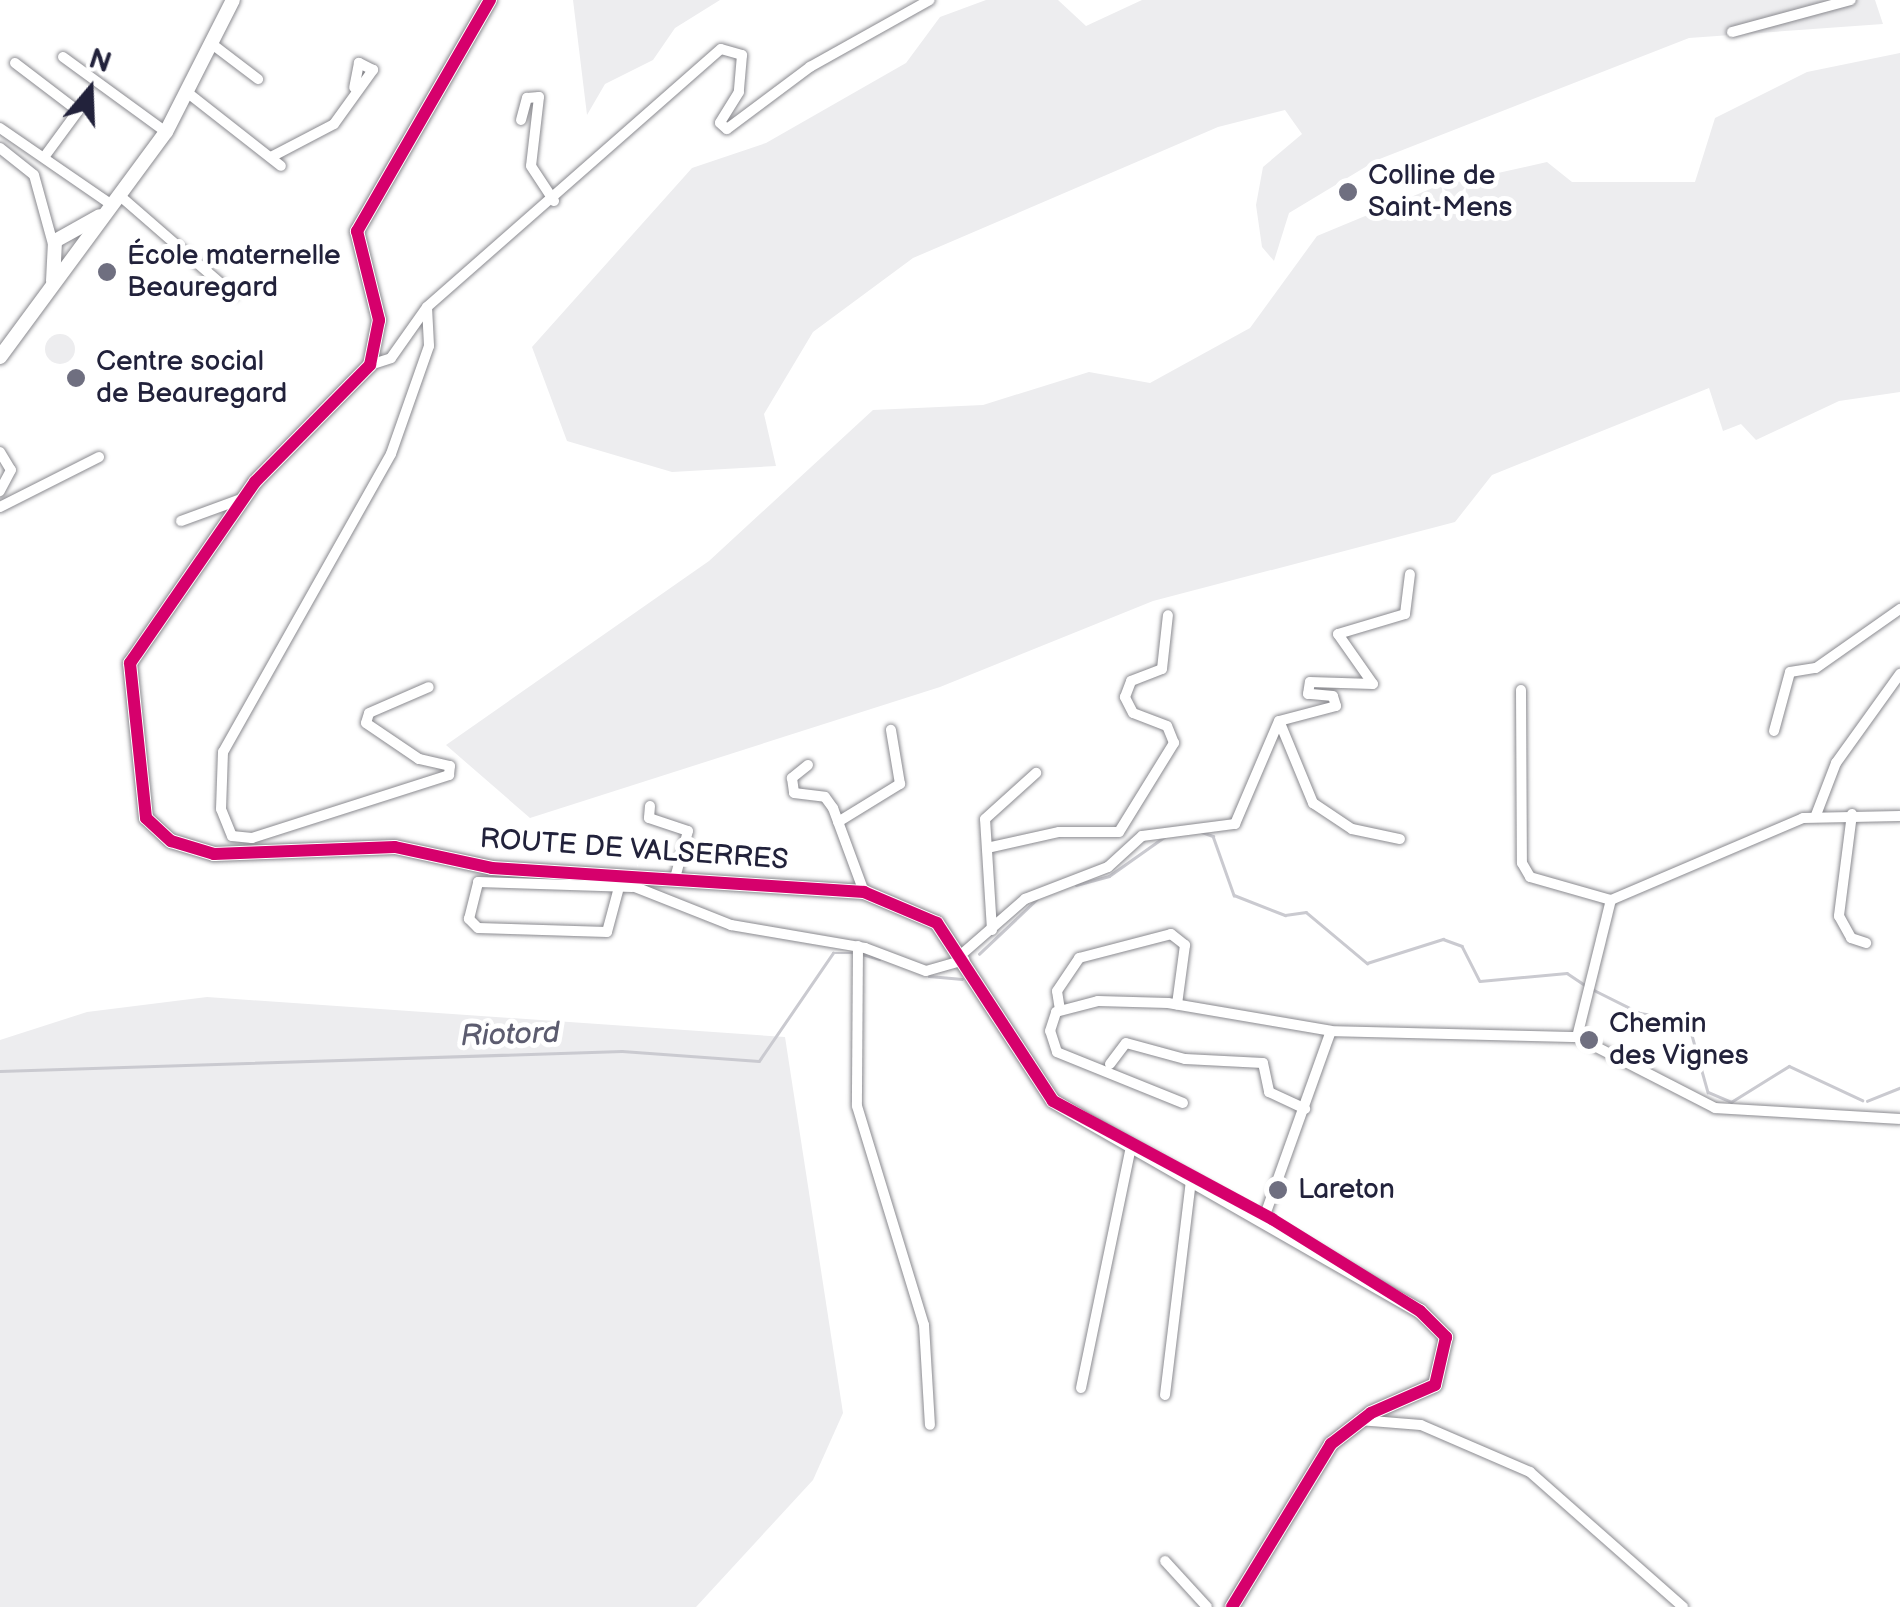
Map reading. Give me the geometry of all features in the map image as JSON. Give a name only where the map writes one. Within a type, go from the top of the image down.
[{"type":"street","points":[[0,356],[166,132],[233,0]]},
{"type":"street","points":[[490,0],[357,232],[379,320],[370,364],[391,358],[427,307],[554,201],[616,144],[668,87],[727,46],[742,55],[739,92],[720,123],[727,129],[810,67],[930,0]]},
{"type":"street","points":[[1732,32],[1851,0]]},
{"type":"street","points":[[212,44],[258,78]]},
{"type":"street","points":[[63,57],[166,132]]},
{"type":"street","points":[[15,63],[78,111],[45,156]]},
{"type":"street","points":[[271,157],[334,124],[354,88]]},
{"type":"street","points":[[188,93],[281,166]]},
{"type":"street","points":[[520,120],[527,98],[539,96],[530,166],[554,201]]},
{"type":"street","points":[[0,128],[45,156],[234,295]]},
{"type":"street","points":[[0,148],[34,175],[57,245],[69,261]]},
{"type":"street","points":[[52,287],[57,245],[112,205]]},
{"type":"street","points":[[57,245],[79,248]]},
{"type":"street","points":[[427,307],[429,346],[390,454],[223,752],[221,809],[232,836],[252,838],[449,775],[450,766],[419,759],[366,723],[369,713],[429,687]]},
{"type":"street","name":"ROUTE DE VALSERRES","points":[[370,364],[244,498],[127,672],[140,804],[153,828],[214,854],[395,847],[492,868],[638,881],[676,878],[864,892],[922,912],[963,957],[1045,1094],[1191,1180]]},
{"type":"street","points":[[0,452],[11,470],[0,491]]},
{"type":"street","points":[[0,507],[100,457]]},
{"type":"street","points":[[181,522],[244,498]]},
{"type":"street","points":[[1279,721],[1336,706],[1333,696],[1308,694],[1310,682],[1373,684],[1374,674],[1338,634],[1404,614],[1410,574]]},
{"type":"street","points":[[1774,731],[1790,672],[1816,668],[1900,609]]},
{"type":"street","points":[[987,848],[1120,832],[1174,743],[1166,726],[1133,713],[1125,697],[1132,681],[1162,669],[1168,615]]},
{"type":"street","points":[[1816,815],[1836,762],[1900,674]]},
{"type":"street","points":[[1521,690],[1523,869],[1611,900],[1816,815],[1900,816]]},
{"type":"street","points":[[618,891],[606,932],[478,928],[469,919],[478,882],[618,891],[638,881],[730,925],[858,951],[938,973],[963,957],[1025,899],[1108,867],[1142,836],[1236,824],[1279,721]]},
{"type":"street","points":[[1279,721],[1314,803],[1352,829],[1400,839]]},
{"type":"street","points":[[838,822],[896,791],[903,774],[891,730]]},
{"type":"street","points":[[808,765],[790,782],[794,793],[825,797],[864,892]]},
{"type":"street","points":[[992,930],[987,848],[990,809],[1036,773]]},
{"type":"street","points":[[650,806],[649,818],[688,831],[676,878]]},
{"type":"street","points":[[1852,814],[1839,916],[1851,938],[1866,943]]},
{"type":"street","points":[[1577,1037],[1593,989],[1611,900]]},
{"type":"street","points":[[1177,1004],[1184,945],[1171,934],[1079,958],[1063,976],[1060,1010],[1050,1031],[1057,1052],[1182,1103]]},
{"type":"street","points":[[858,951],[862,1137],[924,1326],[930,1425]]},
{"type":"street","points":[[1060,1010],[1177,1004],[1331,1031],[1577,1037],[1715,1108],[1900,1119]]},
{"type":"street","points":[[1265,1220],[1331,1031]]},
{"type":"street","points":[[1110,1064],[1126,1043],[1185,1059],[1263,1063],[1269,1092],[1305,1108]]},
{"type":"street","points":[[1081,1388],[1131,1147]]},
{"type":"street","points":[[1191,1180],[1228,1204],[1265,1220]]},
{"type":"street","points":[[1191,1180],[1433,1320],[1448,1347],[1435,1385],[1358,1420],[1309,1472],[1232,1607]]},
{"type":"street","points":[[1164,1395],[1191,1180]]},
{"type":"street","points":[[1358,1420],[1421,1424],[1530,1472],[1683,1607]]},
{"type":"street","points":[[1166,1562],[1207,1607]]},
{"type":"shaded area","points":[[573,0],[720,0],[675,28],[653,60],[605,84],[587,115]]},
{"type":"shaded area","points":[[986,0],[1058,0],[1086,26],[1142,0],[1875,0],[1883,24],[1689,38],[1377,160],[1289,213],[1274,261],[1262,247],[1256,205],[1263,167],[1302,134],[1285,110],[1218,127],[913,258],[813,332],[764,414],[776,466],[672,472],[567,441],[532,347],[692,168],[766,143],[906,63],[940,17]]},
{"type":"shaded area","points":[[1900,53],[1900,392],[1839,401],[1756,440],[1741,424],[1723,431],[1709,388],[1492,475],[1455,522],[1153,601],[940,687],[530,818],[446,745],[709,561],[873,410],[983,405],[1089,372],[1150,383],[1250,328],[1317,236],[1435,187],[1547,162],[1572,182],[1695,182],[1715,118],[1807,72]]},
{"type":"shaded area","points":[[60,334],[71,338],[75,349],[71,360],[60,364],[49,360],[45,349],[49,338]]},
{"type":"shaded area","points":[[207,997],[785,1037],[843,1413],[813,1480],[696,1607],[0,1607],[0,1040],[87,1012]]},
{"type":"waterway","name":"Riotord","points":[[1202,832],[1213,836],[1234,895],[1285,915],[1306,912],[1367,963],[1443,939],[1462,946],[1480,981],[1567,973],[1585,985]]},
{"type":"waterway","name":"Riotord","points":[[1076,885],[1109,876],[1164,837]]},
{"type":"waterway","name":"Riotord","points":[[979,954],[1036,900]]},
{"type":"waterway","name":"Riotord","points":[[0,1071],[622,1051],[759,1061],[833,953],[854,953]]},
{"type":"waterway","name":"Riotord","points":[[862,954],[879,959]]},
{"type":"waterway","name":"Riotord","points":[[929,976],[962,979]]},
{"type":"waterway","name":"Riotord","points":[[1592,989],[1640,1013],[1688,1021],[1708,1092],[1731,1102],[1789,1066],[1862,1100]]},
{"type":"waterway","name":"Riotord","points":[[1867,1101],[1900,1088]]},
{"type":"cycle path","points":[[490,0],[357,231],[379,320],[370,365],[255,482],[130,663],[146,818],[171,841],[214,854],[395,847],[492,868],[864,892],[937,923],[1053,1101],[1272,1219],[1420,1311],[1446,1337],[1435,1385],[1371,1413],[1331,1444],[1232,1607]]},
{"type":"place","name":"Colline de Saint-Mens","points":[[1348,192]]},
{"type":"place","name":"École maternelle Beauregard","points":[[107,272]]},
{"type":"place","name":"Centre social de Beauregard","points":[[76,378]]},
{"type":"place","name":"Chemin des Vignes","points":[[1589,1040]]},
{"type":"place","name":"Lareton","points":[[1278,1190]]}]
